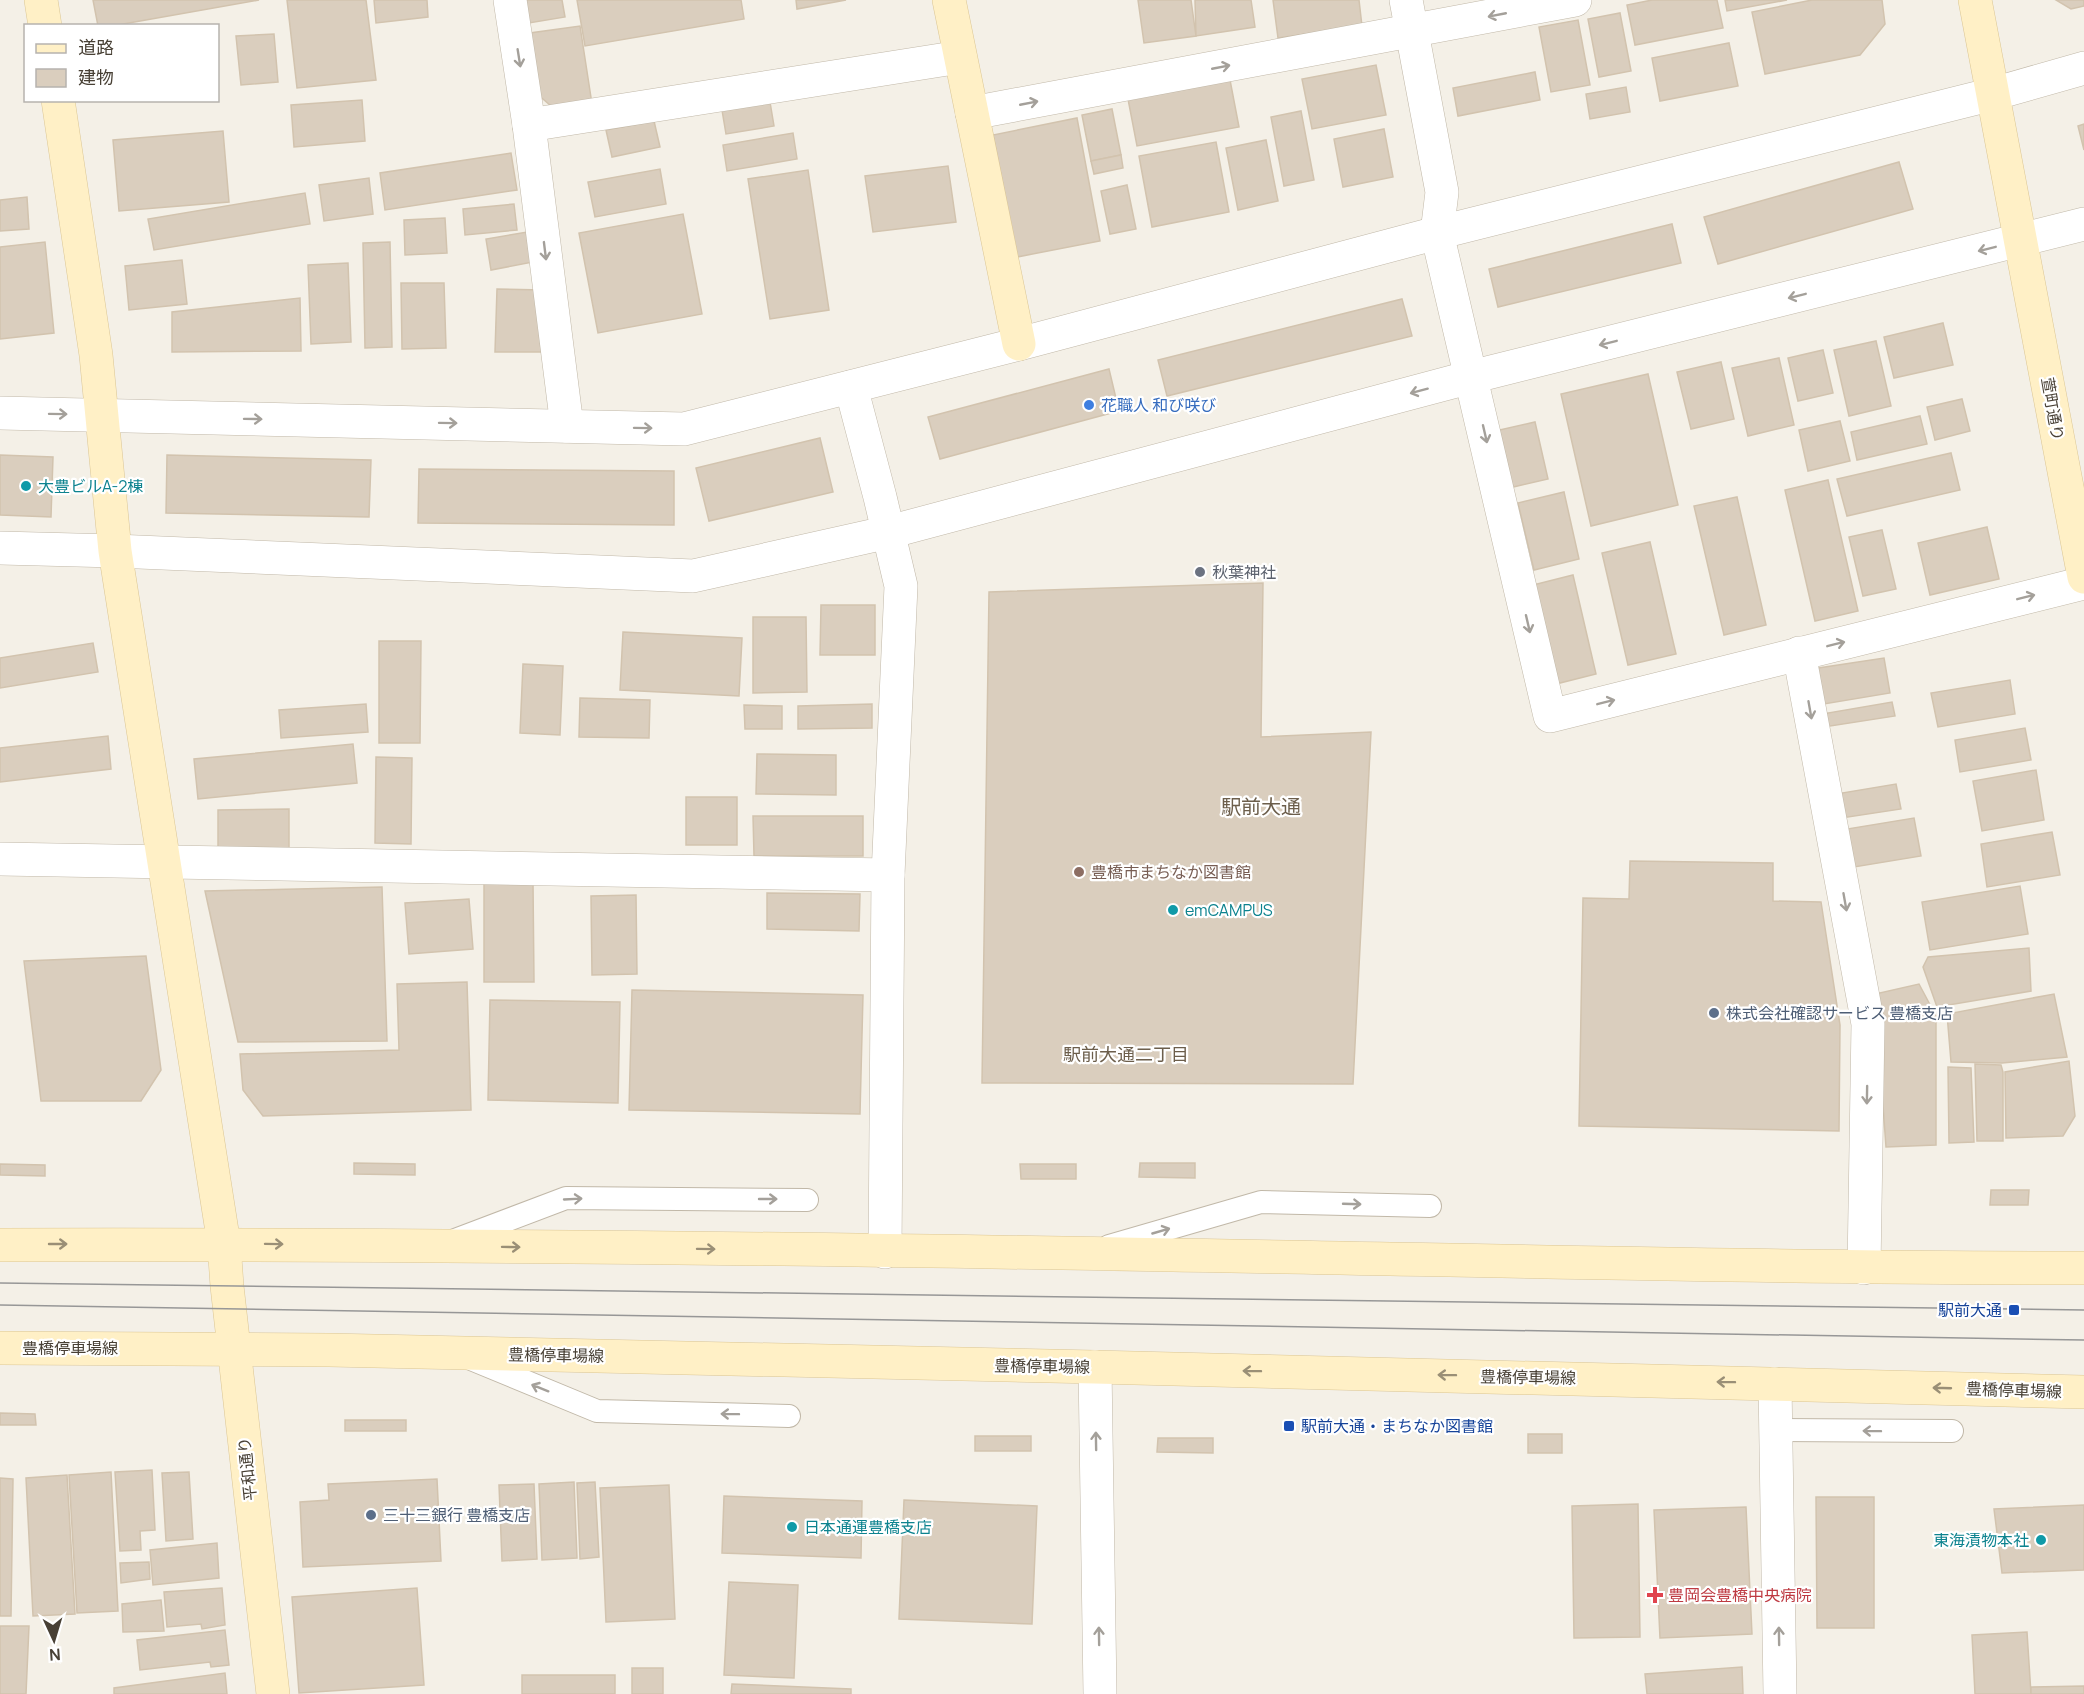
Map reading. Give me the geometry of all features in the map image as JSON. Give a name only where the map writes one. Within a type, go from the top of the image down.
[{"type":"main road","points":[[41,0],[45,24]]},
{"type":"main road","points":[[949,0],[1019,344]]},
{"type":"main road","name":"萱町通り","points":[[1975,0],[2084,577]]},
{"type":"main road","name":"平和通り","points":[[58,102],[95,344],[115,551],[224,1244],[273,1694]]},
{"type":"main road","points":[[0,1245],[224,1244],[1084,1253],[1864,1268],[2084,1268]]},
{"type":"main road","name":"豊橋停車場線","points":[[0,1348],[234,1348],[2084,1392]]},
{"type":"street","points":[[510,0],[530,125],[567,426]]},
{"type":"street","points":[[972,113],[1409,15],[1575,0]]},
{"type":"street","points":[[1409,15],[1442,192],[1437,233],[1550,717],[2084,583]]},
{"type":"street","points":[[530,125],[960,57]]},
{"type":"street","points":[[0,413],[684,429],[1019,344],[1437,233],[1993,94],[2084,68]]},
{"type":"street","points":[[0,548],[693,576],[889,532],[1471,377],[2084,224]]},
{"type":"street","points":[[851,387],[901,586],[888,875],[885,1252]]},
{"type":"street","points":[[1799,653],[1868,1024],[1864,1268]]},
{"type":"street","points":[[0,859],[888,875]]},
{"type":"street","points":[[1095,1367],[1100,1694]]},
{"type":"street","points":[[1775,1383],[1780,1694]]},
{"type":"lane","points":[[439,1246],[566,1198],[807,1200]]},
{"type":"lane","points":[[1084,1253],[1261,1202],[1430,1206]]},
{"type":"lane","points":[[456,1353],[597,1411],[789,1416]]},
{"type":"lane","points":[[1775,1430],[1952,1431]]},
{"type":"building","points":[[93,0],[259,0],[123,24],[98,24]]},
{"type":"building","points":[[287,0],[366,0],[376,80],[297,88]]},
{"type":"building","points":[[374,0],[427,0],[428,17],[376,23]]},
{"type":"building","points":[[526,0],[562,0],[565,17],[529,23]]},
{"type":"building","points":[[577,0],[741,0],[744,19],[585,46]]},
{"type":"building","points":[[796,0],[846,0],[797,9]]},
{"type":"building","points":[[1138,0],[1191,0],[1196,36],[1144,43]]},
{"type":"building","points":[[1195,0],[1251,0],[1255,27],[1196,36]]},
{"type":"building","points":[[1273,0],[1359,0],[1362,26],[1278,38]]},
{"type":"building","points":[[1652,0],[1717,0],[1723,28],[1635,45],[1627,5]]},
{"type":"building","points":[[1725,0],[1787,0],[1727,11]]},
{"type":"building","points":[[1812,0],[1882,0],[1885,24],[1860,55],[1765,74],[1752,12]]},
{"type":"building","points":[[2056,0],[2084,0],[2084,6],[2071,9]]},
{"type":"building","points":[[1620,13],[1631,71],[1599,77],[1588,19]]},
{"type":"building","points":[[1578,20],[1590,85],[1551,92],[1539,27]]},
{"type":"building","points":[[580,26],[592,104],[551,106],[536,93],[530,33]]},
{"type":"building","points":[[274,34],[278,82],[241,85],[236,36]]},
{"type":"building","points":[[1729,43],[1738,86],[1660,101],[1652,58]]},
{"type":"building","points":[[1376,65],[1386,115],[1312,129],[1302,79]]},
{"type":"building","points":[[1535,72],[1540,100],[1458,116],[1453,88]]},
{"type":"building","points":[[1230,80],[1239,127],[1137,146],[1128,99]]},
{"type":"building","points":[[1626,87],[1630,112],[1590,119],[1586,94]]},
{"type":"building","points":[[362,100],[365,141],[294,147],[291,105]]},
{"type":"building","points":[[770,102],[774,126],[726,134],[722,110]]},
{"type":"building","points":[[1112,109],[1121,155],[1091,161],[1082,115]]},
{"type":"building","points":[[1301,111],[1314,180],[1284,186],[1271,117]]},
{"type":"building","points":[[1077,118],[1100,241],[1017,257],[993,135]]},
{"type":"building","points":[[654,121],[660,147],[612,157],[606,130]]},
{"type":"building","points":[[2084,124],[2084,150],[2078,126]]},
{"type":"building","points":[[1384,129],[1393,177],[1343,187],[1334,139]]},
{"type":"building","points":[[223,131],[229,202],[119,211],[113,140]]},
{"type":"building","points":[[793,133],[797,159],[727,171],[723,145]]},
{"type":"building","points":[[1266,140],[1278,201],[1238,210],[1226,148]]},
{"type":"building","points":[[1216,142],[1229,212],[1152,227],[1139,156]]},
{"type":"building","points":[[511,153],[517,190],[385,210],[380,173]]},
{"type":"building","points":[[1121,155],[1123,168],[1094,174],[1091,161]]},
{"type":"building","points":[[1899,162],[1913,209],[1718,264],[1704,217]]},
{"type":"building","points":[[948,166],[956,222],[873,232],[865,176]]},
{"type":"building","points":[[660,169],[666,204],[595,217],[588,182]]},
{"type":"building","points":[[808,170],[829,310],[770,319],[748,179]]},
{"type":"building","points":[[369,178],[373,214],[324,221],[319,185]]},
{"type":"building","points":[[1127,185],[1136,229],[1110,234],[1101,191]]},
{"type":"building","points":[[305,193],[310,224],[154,250],[148,219]]},
{"type":"building","points":[[27,197],[29,229],[0,231],[0,200]]},
{"type":"building","points":[[514,204],[517,230],[465,235],[463,209]]},
{"type":"building","points":[[683,214],[702,314],[598,333],[579,233]]},
{"type":"building","points":[[445,218],[447,253],[405,255],[404,220]]},
{"type":"building","points":[[1672,224],[1681,263],[1498,307],[1489,269]]},
{"type":"building","points":[[527,232],[533,262],[491,270],[486,239]]},
{"type":"building","points":[[45,242],[54,333],[0,339],[0,247]]},
{"type":"building","points":[[390,242],[392,347],[365,348],[363,243]]},
{"type":"building","points":[[182,260],[187,304],[129,310],[125,266]]},
{"type":"building","points":[[348,263],[351,342],[311,344],[308,265]]},
{"type":"building","points":[[401,283],[444,283],[446,348],[402,349]]},
{"type":"building","points":[[497,289],[543,290],[541,352],[495,352]]},
{"type":"building","points":[[300,298],[301,351],[172,352],[172,312]]},
{"type":"building","points":[[1402,299],[1412,336],[1167,396],[1158,360]]},
{"type":"building","points":[[1943,323],[1953,365],[1894,378],[1884,337]]},
{"type":"building","points":[[1876,341],[1891,406],[1849,416],[1834,350]]},
{"type":"building","points":[[1823,350],[1833,393],[1798,401],[1788,358]]},
{"type":"building","points":[[1779,358],[1794,425],[1748,436],[1732,368]]},
{"type":"building","points":[[1721,362],[1734,419],[1691,429],[1677,372]]},
{"type":"building","points":[[1109,369],[1119,411],[940,459],[928,417]]},
{"type":"building","points":[[1648,374],[1678,505],[1591,526],[1561,394]]},
{"type":"building","points":[[1962,399],[1970,431],[1935,440],[1927,407]]},
{"type":"building","points":[[1920,416],[1927,444],[1857,460],[1851,432]]},
{"type":"building","points":[[1840,421],[1850,461],[1808,471],[1799,430]]},
{"type":"building","points":[[1535,422],[1548,479],[1509,488],[1495,431]]},
{"type":"building","points":[[820,438],[833,492],[709,521],[696,468]]},
{"type":"building","points":[[1951,453],[1960,490],[1847,516],[1837,479]]},
{"type":"building","name":"大豊ビルA-2棟","points":[[0,455],[53,457],[51,517],[0,515]]},
{"type":"building","points":[[167,455],[371,460],[369,517],[166,513]]},
{"type":"building","points":[[419,469],[674,471],[674,525],[418,523]]},
{"type":"building","points":[[1828,480],[1858,611],[1815,621],[1785,490]]},
{"type":"building","points":[[1564,492],[1579,559],[1534,570],[1518,503]]},
{"type":"building","points":[[1737,497],[1766,625],[1724,635],[1694,506]]},
{"type":"building","points":[[1987,527],[1999,579],[1930,595],[1918,543]]},
{"type":"building","points":[[1882,530],[1896,589],[1863,596],[1849,537]]},
{"type":"building","points":[[1650,542],[1676,654],[1628,665],[1602,553]]},
{"type":"building","points":[[1573,575],[1596,674],[1556,684],[1533,585]]},
{"type":"building","name":"emCAMPUS","points":[[1263,583],[1261,737],[1371,732],[1353,1084],[982,1083],[989,592]]},
{"type":"building","points":[[821,605],[875,605],[875,655],[820,655]]},
{"type":"building","points":[[753,617],[806,617],[807,692],[753,693]]},
{"type":"building","points":[[623,632],[742,638],[739,696],[620,690]]},
{"type":"building","points":[[379,641],[421,641],[420,743],[379,743]]},
{"type":"building","points":[[93,643],[98,672],[0,688],[0,658]]},
{"type":"building","points":[[1884,658],[1890,693],[1818,705],[1812,669]]},
{"type":"building","points":[[523,664],[563,666],[560,735],[520,733]]},
{"type":"building","points":[[2010,680],[2015,714],[1938,727],[1931,693]]},
{"type":"building","points":[[580,698],[650,700],[649,738],[579,737]]},
{"type":"building","points":[[1892,702],[1895,716],[1824,727],[1822,714]]},
{"type":"building","points":[[366,704],[368,732],[281,738],[279,710]]},
{"type":"building","points":[[872,704],[872,728],[798,729],[798,706]]},
{"type":"building","points":[[744,705],[782,706],[782,729],[745,729]]},
{"type":"building","points":[[2025,728],[2031,760],[1960,772],[1955,740]]},
{"type":"building","points":[[108,736],[111,769],[0,782],[0,748]]},
{"type":"building","points":[[353,744],[357,783],[198,799],[194,759]]},
{"type":"building","points":[[757,754],[836,755],[836,795],[756,794]]},
{"type":"building","points":[[376,757],[412,758],[411,844],[375,843]]},
{"type":"building","points":[[2036,770],[2044,820],[1982,831],[1973,781]]},
{"type":"building","points":[[1896,784],[1901,809],[1835,819],[1830,795]]},
{"type":"building","points":[[686,797],[737,797],[737,845],[686,845]]},
{"type":"building","points":[[289,809],[289,851],[218,851],[218,810]]},
{"type":"building","points":[[753,816],[863,816],[863,856],[754,856]]},
{"type":"building","points":[[1914,818],[1921,856],[1848,868],[1841,830]]},
{"type":"building","points":[[2052,832],[2060,875],[1987,887],[1981,844]]},
{"type":"building","points":[[1630,861],[1773,863],[1773,901],[1821,902],[1840,1025],[1839,1131],[1579,1126],[1583,898],[1629,899]]},
{"type":"building","points":[[533,882],[534,982],[484,982],[484,883]]},
{"type":"building","points":[[2020,886],[2028,934],[1930,950],[1922,902]]},
{"type":"building","points":[[382,887],[387,1041],[238,1042],[205,891]]},
{"type":"building","points":[[767,893],[860,894],[859,931],[767,929]]},
{"type":"building","points":[[636,895],[637,974],[592,975],[591,896]]},
{"type":"building","points":[[469,899],[473,949],[409,954],[405,903]]},
{"type":"building","points":[[2029,948],[2031,991],[1937,1007],[1923,967],[1928,957]]},
{"type":"building","points":[[146,956],[161,1070],[141,1101],[41,1101],[24,961]]},
{"type":"building","points":[[467,982],[471,1110],[263,1116],[243,1090],[240,1054],[399,1050],[397,984]]},
{"type":"building","points":[[1919,984],[1936,1016],[1936,1145],[1886,1147],[1875,994]]},
{"type":"building","points":[[632,990],[863,995],[860,1114],[629,1110]]},
{"type":"building","points":[[2054,994],[2067,1057],[2002,1063],[1951,1062],[1947,1014]]},
{"type":"building","points":[[490,1000],[620,1002],[618,1103],[488,1100]]},
{"type":"building","points":[[2069,1061],[2075,1116],[2063,1136],[2006,1138],[2005,1072]]},
{"type":"building","points":[[1975,1064],[2001,1065],[2003,1072],[2003,1141],[1977,1141]]},
{"type":"building","points":[[1948,1067],[1971,1068],[1974,1142],[1949,1143]]},
{"type":"building","points":[[354,1163],[415,1164],[415,1175],[354,1174]]},
{"type":"building","points":[[1140,1163],[1195,1163],[1195,1178],[1139,1177]]},
{"type":"building","points":[[0,1164],[45,1165],[45,1176],[0,1175]]},
{"type":"building","points":[[1020,1164],[1076,1164],[1076,1179],[1021,1179]]},
{"type":"building","points":[[1991,1190],[2029,1190],[2028,1205],[1990,1205]]},
{"type":"building","points":[[0,1413],[35,1414],[36,1425],[0,1425]]},
{"type":"building","points":[[345,1420],[406,1420],[406,1431],[345,1431]]},
{"type":"building","points":[[1528,1434],[1562,1434],[1562,1453],[1528,1453]]},
{"type":"building","points":[[975,1436],[1031,1436],[1031,1451],[975,1451]]},
{"type":"building","points":[[1158,1438],[1213,1438],[1213,1453],[1157,1452]]},
{"type":"building","points":[[152,1470],[155,1530],[140,1531],[141,1550],[120,1551],[115,1472]]},
{"type":"building","points":[[111,1472],[118,1611],[77,1613],[69,1475]]},
{"type":"building","points":[[189,1472],[193,1539],[166,1541],[162,1473]]},
{"type":"building","points":[[67,1475],[75,1614],[33,1616],[26,1478]]},
{"type":"building","points":[[0,1478],[13,1479],[11,1616],[0,1616]]},
{"type":"building","points":[[437,1479],[441,1561],[303,1567],[300,1502],[329,1500],[328,1484]]},
{"type":"building","points":[[574,1482],[577,1558],[542,1560],[539,1484]]},
{"type":"building","points":[[595,1482],[599,1557],[580,1559],[577,1483]]},
{"type":"building","points":[[534,1484],[537,1559],[502,1561],[499,1485]]},
{"type":"building","points":[[669,1485],[675,1619],[606,1622],[600,1488]]},
{"type":"building","name":"日本通運豊橋支店","points":[[724,1496],[862,1501],[861,1558],[722,1553]]},
{"type":"building","points":[[1816,1497],[1874,1497],[1874,1628],[1817,1628]]},
{"type":"building","points":[[904,1500],[1037,1506],[1032,1624],[899,1619]]},
{"type":"building","points":[[1638,1504],[1640,1637],[1574,1638],[1572,1506]]},
{"type":"building","name":"東海漬物本社","points":[[2084,1505],[2084,1570],[2002,1573],[1994,1509]]},
{"type":"building","points":[[1746,1507],[1752,1634],[1660,1638],[1654,1510]]},
{"type":"building","points":[[217,1543],[219,1578],[153,1585],[150,1550]]},
{"type":"building","points":[[149,1562],[150,1579],[121,1583],[120,1563]]},
{"type":"building","points":[[729,1582],[798,1585],[794,1678],[724,1675]]},
{"type":"building","points":[[222,1588],[225,1625],[202,1629],[201,1624],[167,1627],[164,1592]]},
{"type":"building","points":[[417,1588],[424,1685],[299,1693],[292,1597]]},
{"type":"building","points":[[161,1600],[164,1631],[123,1632],[122,1604]]},
{"type":"building","points":[[0,1626],[29,1626],[26,1694],[0,1694]]},
{"type":"building","points":[[225,1630],[229,1665],[211,1667],[210,1662],[140,1670],[137,1640]]},
{"type":"building","points":[[2027,1632],[2031,1694],[1975,1694],[1972,1635]]},
{"type":"building","points":[[1742,1667],[1743,1694],[1647,1694],[1645,1674]]},
{"type":"building","points":[[632,1668],[663,1668],[663,1694],[632,1694]]},
{"type":"building","points":[[225,1673],[227,1694],[114,1694],[114,1688]]},
{"type":"building","points":[[522,1675],[615,1675],[615,1694],[522,1694]]},
{"type":"building","points":[[732,1684],[851,1689],[851,1694],[731,1694]]},
{"type":"building","points":[[2084,1686],[2084,1694],[2031,1694],[2031,1687]]},
{"type":"tram line","points":[[0,1283],[2084,1310]]},
{"type":"tram line","points":[[0,1305],[2084,1340]]},
{"type":"place","name":"花職人 和び咲び","points":[[1089,405]]},
{"type":"place","name":"大豊ビルA-2棟","points":[[26,486]]},
{"type":"place","name":"秋葉神社","points":[[1200,572]]},
{"type":"place","name":"豊橋市まちなか図書館","points":[[1079,872]]},
{"type":"place","name":"emCAMPUS","points":[[1173,910]]},
{"type":"place","name":"株式会社確認サービス 豊橋支店","points":[[1714,1013]]},
{"type":"place","name":"駅前大通","points":[[2014,1310]]},
{"type":"place","name":"駅前大通・まちなか図書館","points":[[1289,1426]]},
{"type":"place","name":"三十三銀行 豊橋支店","points":[[371,1515]]},
{"type":"place","name":"日本通運豊橋支店","points":[[792,1527]]},
{"type":"place","name":"東海漬物本社","points":[[2041,1540]]},
{"type":"place","name":"豊岡会豊橋中央病院","points":[[1655,1595]]},
{"type":"district","name":"駅前大通","points":[[1261,806]]},
{"type":"district","name":"駅前大通二丁目","points":[[1126,1054]]}]
